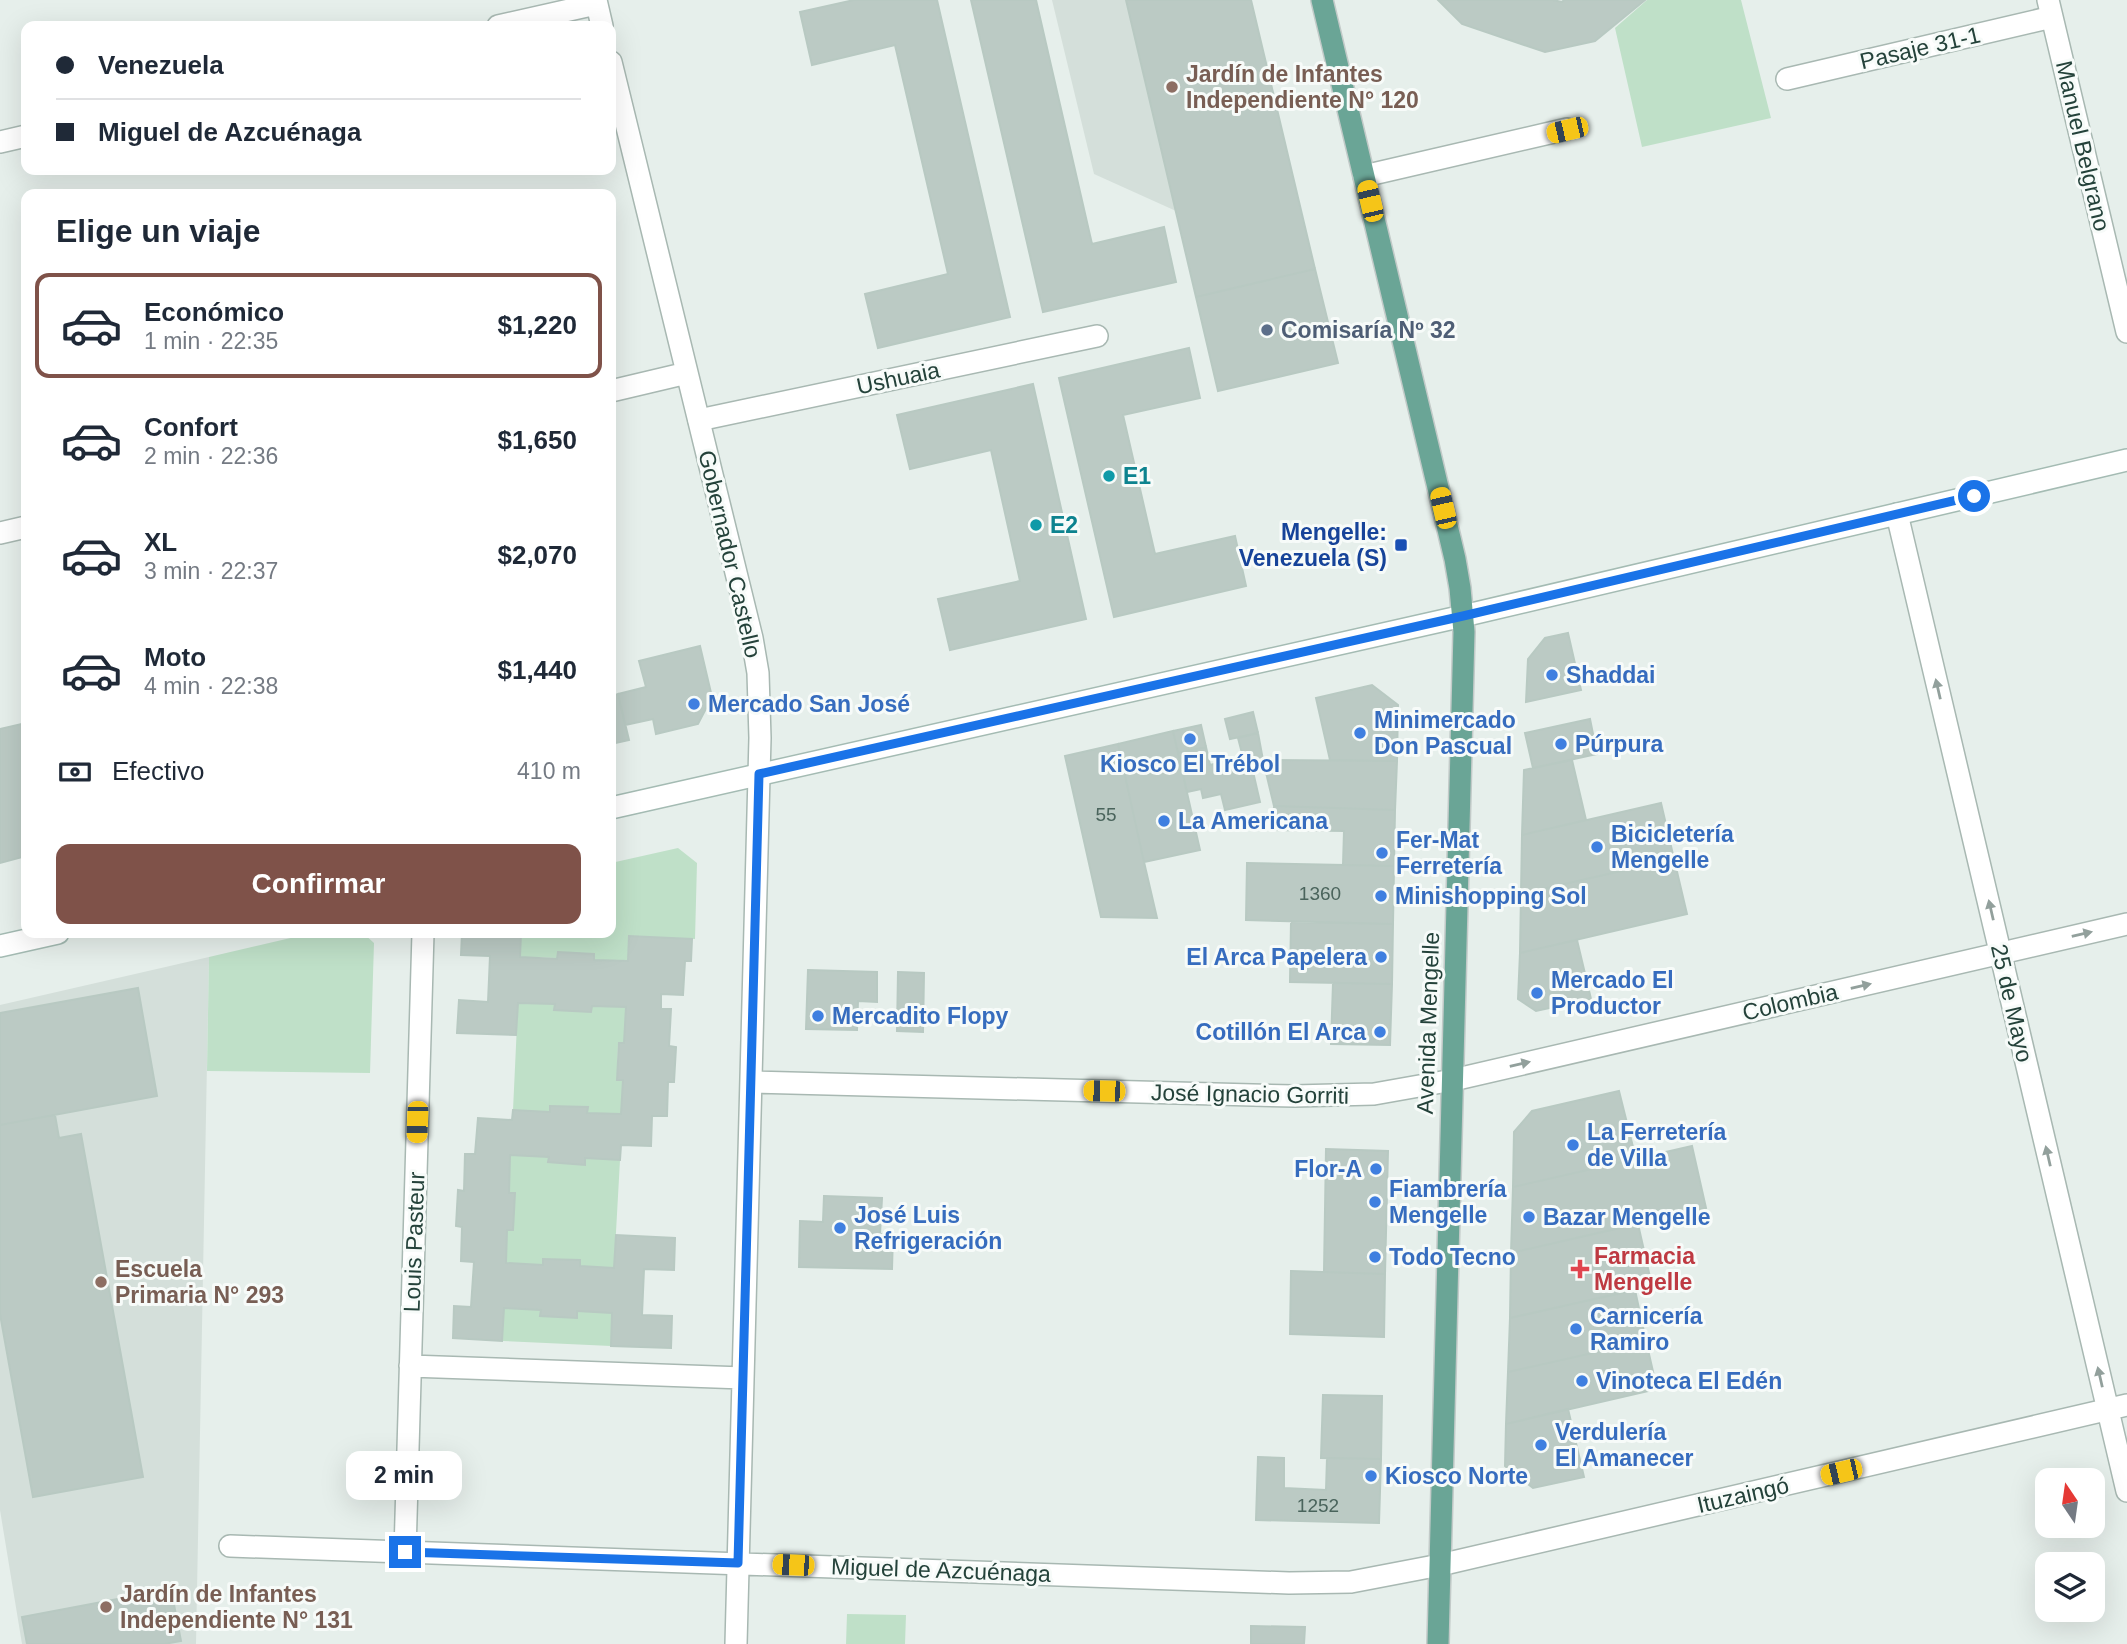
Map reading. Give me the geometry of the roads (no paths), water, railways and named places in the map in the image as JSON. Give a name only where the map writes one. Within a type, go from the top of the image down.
[{"type":"main road","name":"Avenida Mengelle","points":[[1322,0],[1455,559],[1463,616],[1438,1644]]},
{"type":"street","points":[[519,21],[601,1],[602,21]]},
{"type":"street","name":"Pasaje 31-1","points":[[1787,79],[2050,9]]},
{"type":"street","name":"Manuel Belgrano","points":[[2050,9],[2127,332]]},
{"type":"street","name":"Gobernador Castello","points":[[616,82],[752,638],[758,673],[759,774],[736,1644]]},
{"type":"street","points":[[1364,176],[1567,130]]},
{"type":"street","points":[[0,142],[21,137]]},
{"type":"street","name":"Ushuaia","points":[[699,420],[1097,335]]},
{"type":"street","points":[[616,390],[687,373]]},
{"type":"street","points":[[616,807],[1463,616],[2127,460]]},
{"type":"street","name":"25 de Mayo","points":[[1897,514],[2001,953],[2117,1407],[2127,1491]]},
{"type":"street","points":[[0,533],[21,528]]},
{"type":"street","name":"Colombia","points":[[1453,1080],[2127,924]]},
{"type":"street","points":[[0,946],[36,938]]},
{"type":"street","name":"Louis Pasteur","points":[[405,1552],[423,938]]},
{"type":"street","name":"José Ignacio Gorriti","points":[[751,1082],[1321,1097],[1398,1091],[1453,1080]]},
{"type":"street","points":[[410,1366],[743,1378]]},
{"type":"street","name":"Ituzaingó","points":[[1440,1565],[2117,1407]]},
{"type":"street","name":"Miguel de Azcuénaga","points":[[230,1546],[1321,1583],[1382,1578],[1440,1565]]},
{"type":"place","name":"Jardín de Infantes Independiente N° 120","points":[[1172,87]]},
{"type":"place","name":"Comisaría Nº 32","points":[[1267,330]]},
{"type":"place","name":"E1","points":[[1109,476]]},
{"type":"place","name":"E2","points":[[1036,525]]},
{"type":"place","name":"Mengelle: Venezuela (S)","points":[[1401,545]]},
{"type":"place","name":"Shaddai","points":[[1552,675]]},
{"type":"place","name":"Mercado San José","points":[[694,704]]},
{"type":"place","name":"Minimercado Don Pascual","points":[[1360,733]]},
{"type":"place","name":"Kiosco El Trébol","points":[[1190,739]]},
{"type":"place","name":"Púrpura","points":[[1561,744]]},
{"type":"place","name":"La Americana","points":[[1164,821]]},
{"type":"place","name":"Bicicletería Mengelle","points":[[1597,847]]},
{"type":"place","name":"Fer-Mat Ferretería","points":[[1382,853]]},
{"type":"place","name":"Minishopping Sol","points":[[1381,896]]},
{"type":"place","name":"El Arca Papelera","points":[[1381,957]]},
{"type":"place","name":"Mercado El Productor","points":[[1537,993]]},
{"type":"place","name":"Mercadito Flopy","points":[[818,1016]]},
{"type":"place","name":"Cotillón El Arca","points":[[1380,1032]]},
{"type":"place","name":"La Ferretería de Villa","points":[[1573,1145]]},
{"type":"place","name":"Flor-A","points":[[1376,1169]]},
{"type":"place","name":"Fiambrería Mengelle","points":[[1375,1202]]},
{"type":"place","name":"Bazar Mengelle","points":[[1529,1217]]},
{"type":"place","name":"José Luis Refrigeración","points":[[840,1228]]},
{"type":"place","name":"Todo Tecno","points":[[1375,1257]]},
{"type":"place","name":"Farmacia Mengelle","points":[[1580,1269]]},
{"type":"place","name":"Escuela Primaria N° 293","points":[[101,1282]]},
{"type":"place","name":"Carnicería Ramiro","points":[[1576,1329]]},
{"type":"place","name":"Vinoteca El Edén","points":[[1582,1381]]},
{"type":"place","name":"Verdulería El Amanecer","points":[[1541,1445]]},
{"type":"place","name":"Kiosco Norte","points":[[1371,1476]]},
{"type":"place","name":"Jardín de Infantes Independiente N° 131","points":[[106,1607]]}]
